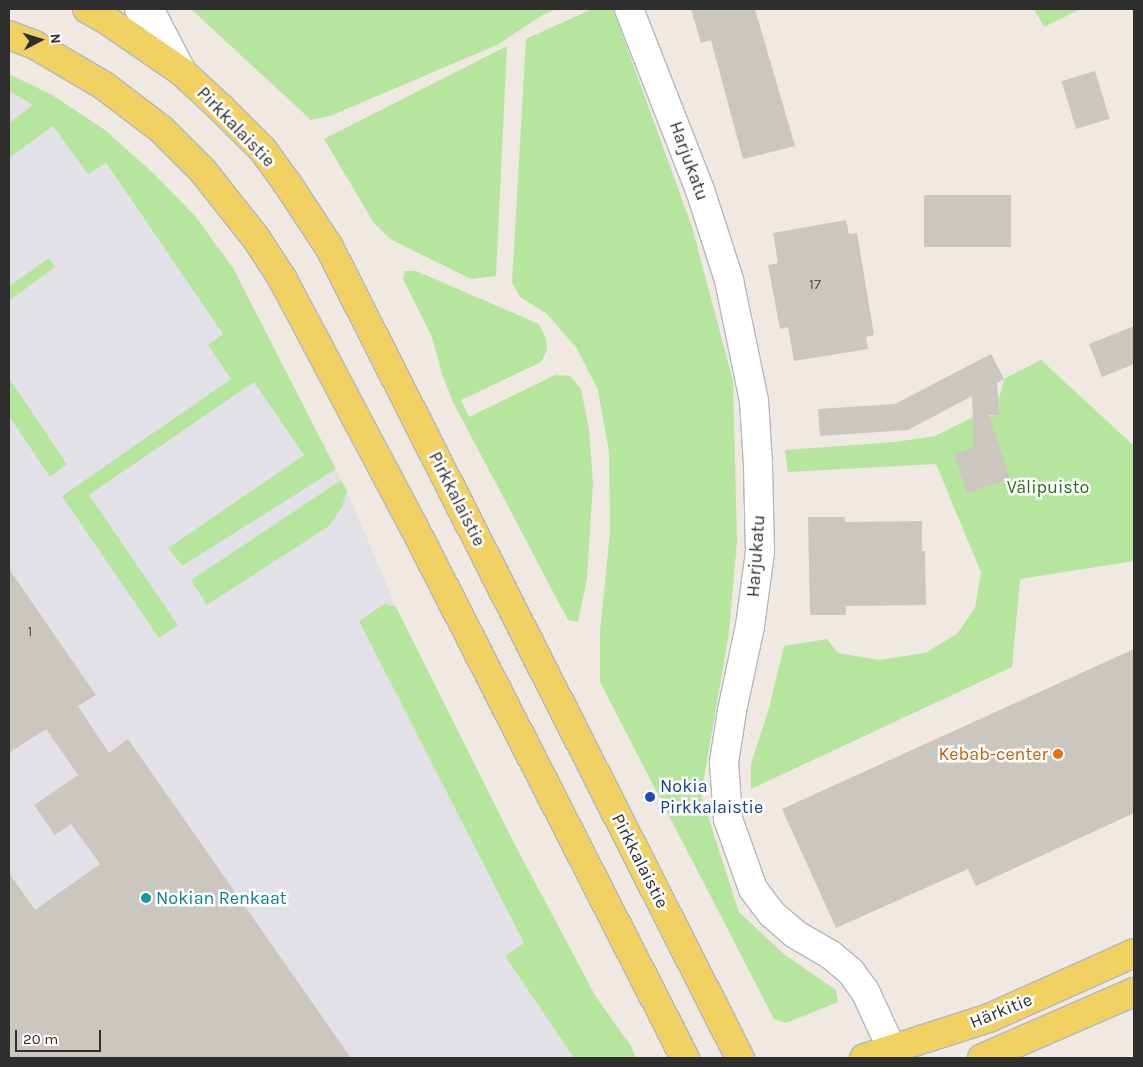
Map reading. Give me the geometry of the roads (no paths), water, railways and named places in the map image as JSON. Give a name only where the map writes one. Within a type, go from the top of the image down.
[{"type":"main road","name":"Pirkkalaistie","points":[[87,9],[111,23],[182,72],[263,150],[329,247],[740,1058]]},
{"type":"main road","points":[[9,35],[34,44],[103,85],[161,129],[203,171],[256,238],[282,278],[414,527],[685,1058]]},
{"type":"main road","name":"Härkitie","points":[[864,1058],[894,1054],[989,1018],[1134,953]]},
{"type":"main road","name":"Härkitie","points":[[982,1058],[1042,1034],[1134,992]]},
{"type":"street","points":[[139,9],[154,18],[182,72]]},
{"type":"street","name":"Harjukatu","points":[[629,9],[657,75],[706,208],[729,280],[754,401],[760,552],[750,626],[732,711],[724,762],[728,820],[753,888],[778,919],[795,934],[831,955],[851,972],[865,991],[894,1054]]},
{"type":"place","name":"Kebab-center","points":[[1058,754]]},
{"type":"place","name":"Nokia Pirkkalaistie","points":[[650,797]]},
{"type":"place","name":"Nokian Renkaat","points":[[146,898]]},
{"type":"park label","name":"Välipuisto","points":[[1048,487]]}]
